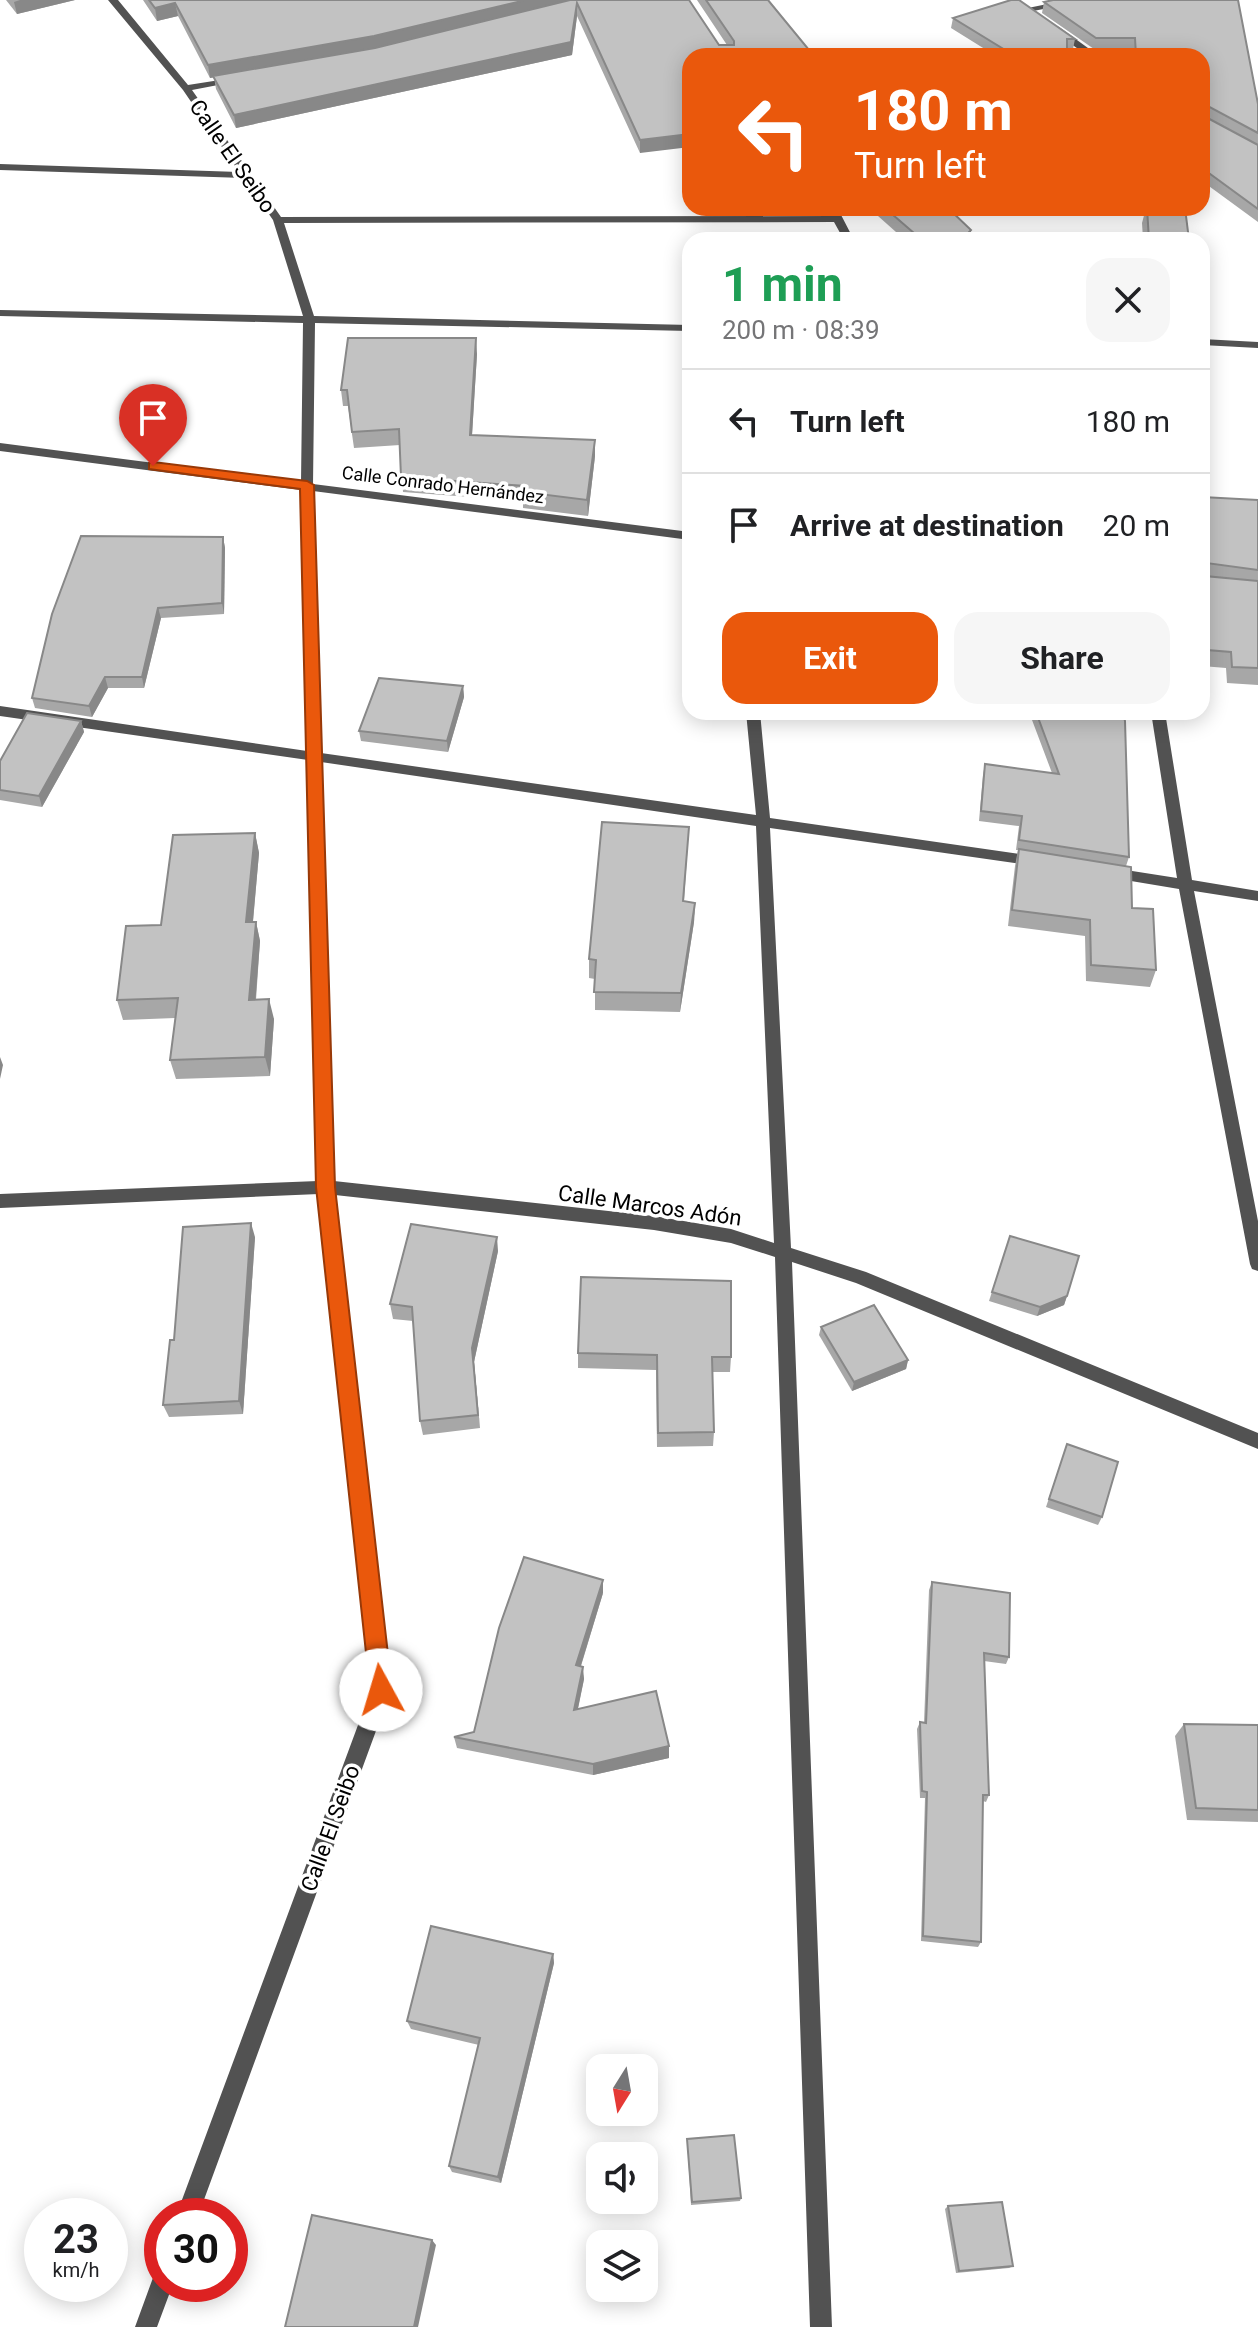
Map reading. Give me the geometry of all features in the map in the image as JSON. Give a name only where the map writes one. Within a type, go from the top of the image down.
[{"type":"street","name":"Calle El Seibo","points":[[113,0],[186,88],[278,220],[309,319],[307,485],[326,1187],[381,1690],[194,2198]]},
{"type":"street","points":[[1039,17],[1025,7],[1085,0]]},
{"type":"street","points":[[1050,25],[1083,48]]},
{"type":"street","points":[[186,88],[245,78]]},
{"type":"street","points":[[0,167],[245,175]]},
{"type":"street","points":[[837,216],[845,232]]},
{"type":"street","points":[[278,220],[839,219]]},
{"type":"street","points":[[0,313],[682,328]]},
{"type":"street","points":[[1210,342],[1258,345]]},
{"type":"street","name":"Calle Conrado Hernández","points":[[0,447],[682,535]]},
{"type":"street","points":[[0,711],[1044,862]]},
{"type":"street","points":[[754,720],[763,819],[783,1251],[821,2327]]},
{"type":"street","points":[[1159,720],[1185,884],[1258,1264]]},
{"type":"street","points":[[1091,870],[1258,896]]},
{"type":"street","name":"Calle Marcos Adón","points":[[0,1201],[326,1187],[654,1223],[731,1236],[860,1277],[1258,1441]]},
{"type":"street","points":[[146,2327],[155,2302]]},
{"type":"building","points":[[149,0],[526,0],[374,36],[208,65],[175,3],[155,8]]},
{"type":"building","points":[[570,0],[689,0],[719,45],[734,45],[706,0],[768,0],[807,48],[682,48],[682,135],[640,140],[577,3],[571,42],[234,115],[213,76],[375,48]]},
{"type":"building","points":[[1019,0],[1075,39],[1067,39],[1067,48],[1002,48],[953,18]]},
{"type":"building","points":[[1238,0],[1258,104],[1258,133],[1210,107],[1210,48],[1136,48],[1135,38],[1096,38],[1044,2]]},
{"type":"building","points":[[1210,119],[1258,145],[1258,209],[1210,174]]},
{"type":"building","points":[[894,216],[956,216],[971,230],[969,232],[913,232]]},
{"type":"building","points":[[1148,216],[1186,216],[1188,232],[1148,232]]},
{"type":"building","points":[[348,338],[476,338],[470,435],[595,440],[587,500],[523,492],[525,486],[401,477],[399,429],[352,432],[347,390],[341,390]]},
{"type":"building","points":[[1210,497],[1258,500],[1258,570],[1210,563]]},
{"type":"building","points":[[81,536],[223,537],[222,603],[158,608],[142,677],[105,677],[89,706],[32,698],[52,614]]},
{"type":"building","points":[[1210,576],[1258,581],[1258,668],[1232,667],[1231,652],[1210,650]]},
{"type":"building","points":[[379,678],[463,686],[447,741],[359,731]]},
{"type":"building","points":[[27,713],[81,721],[39,796],[0,790],[0,761]]},
{"type":"building","points":[[1039,720],[1125,720],[1129,857],[1019,840],[1022,816],[981,811],[985,764],[1059,774]]},
{"type":"building","points":[[602,822],[689,827],[683,901],[695,903],[681,993],[594,992],[596,960],[589,959]]},
{"type":"building","points":[[255,833],[246,922],[256,922],[249,1000],[269,999],[265,1057],[170,1060],[178,998],[117,1000],[126,926],[161,925],[173,835]]},
{"type":"building","points":[[1019,849],[1131,867],[1132,908],[1153,909],[1156,970],[1091,965],[1090,920],[1012,910]]},
{"type":"building","points":[[251,1223],[239,1401],[163,1405],[170,1340],[174,1340],[183,1227]]},
{"type":"building","points":[[411,1224],[497,1237],[472,1348],[478,1415],[420,1421],[412,1307],[390,1304]]},
{"type":"building","points":[[1010,1236],[1079,1256],[1067,1296],[1040,1307],[992,1292]]},
{"type":"building","points":[[581,1277],[731,1281],[731,1357],[712,1357],[714,1432],[658,1433],[657,1355],[578,1353]]},
{"type":"building","points":[[874,1305],[908,1360],[854,1382],[821,1327]]},
{"type":"building","points":[[1067,1444],[1118,1462],[1102,1517],[1049,1499]]},
{"type":"building","points":[[524,1557],[603,1580],[576,1665],[583,1667],[574,1710],[656,1691],[669,1746],[593,1764],[454,1737],[474,1732],[499,1628]]},
{"type":"building","points":[[932,1582],[1010,1593],[1009,1657],[984,1653],[989,1795],[983,1795],[981,1942],[923,1936],[927,1792],[922,1791],[920,1722],[926,1723]]},
{"type":"building","points":[[1184,1724],[1258,1725],[1258,1810],[1196,1808]]},
{"type":"building","points":[[431,1926],[553,1954],[498,2177],[449,2166],[480,2038],[407,2021]]},
{"type":"building","points":[[734,2135],[741,2198],[692,2202],[687,2139]]},
{"type":"building","points":[[1002,2202],[1013,2266],[959,2271],[948,2206]]},
{"type":"building","points":[[312,2215],[432,2240],[414,2327],[285,2327]]},
{"type":"route","points":[[153,466],[307,485],[326,1187],[381,1690]]}]
